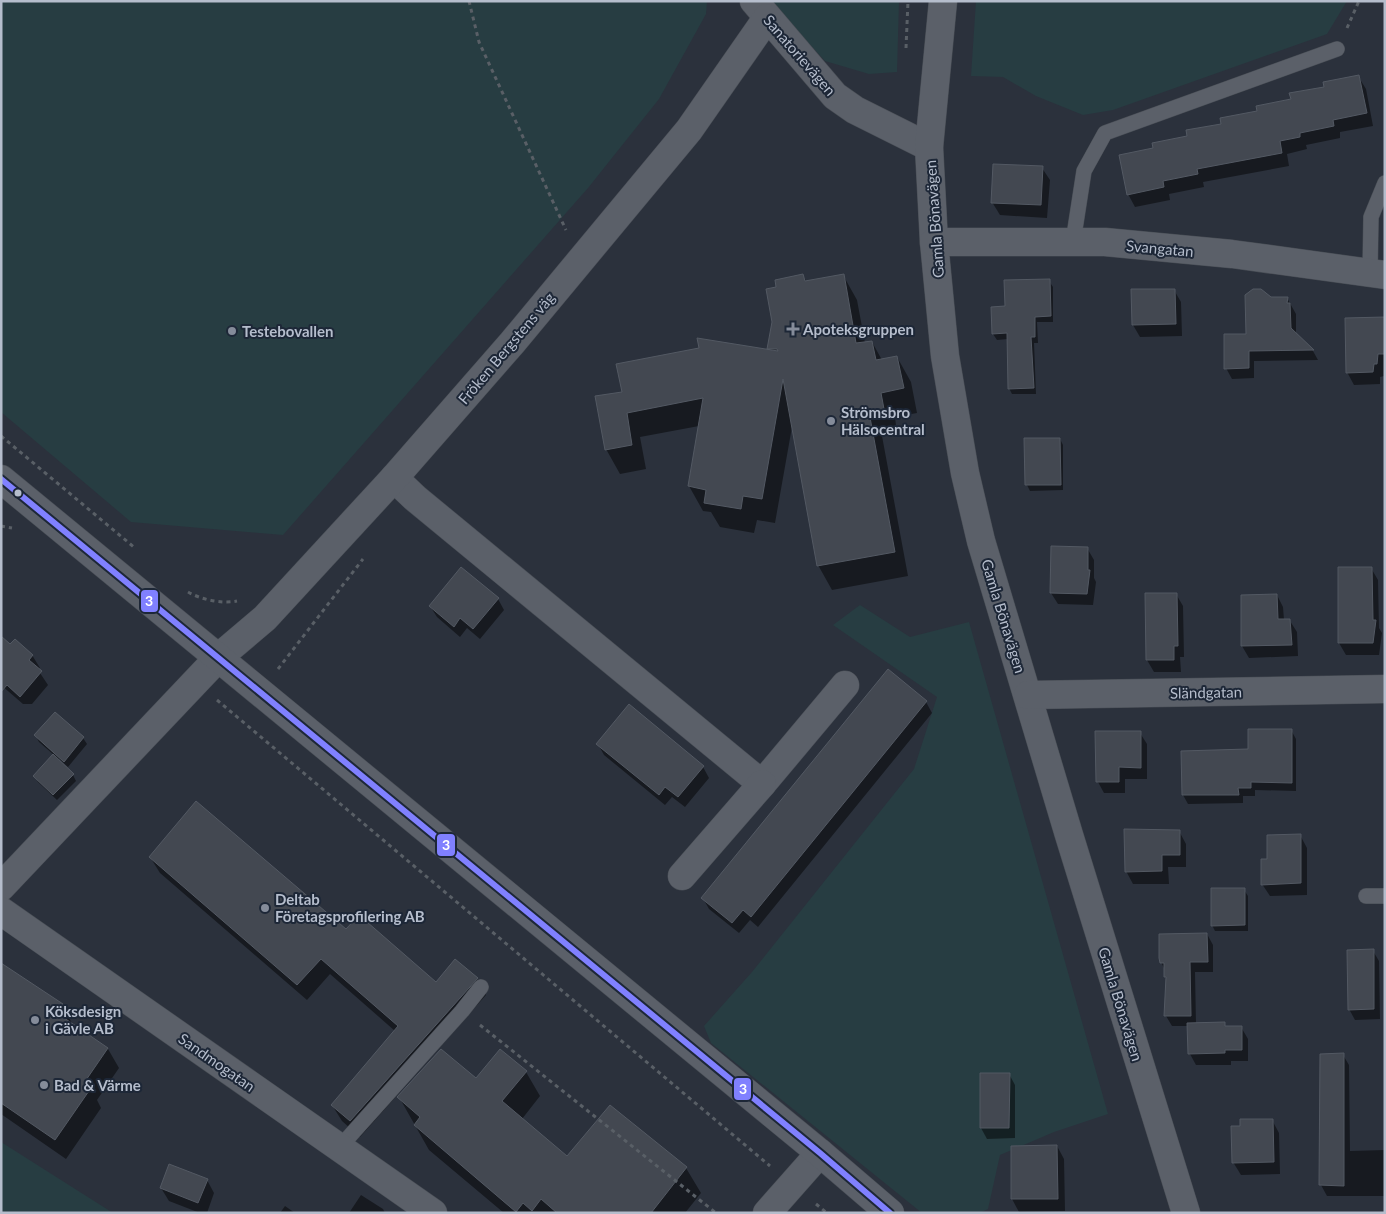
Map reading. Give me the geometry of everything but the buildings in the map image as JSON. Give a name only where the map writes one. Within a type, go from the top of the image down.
[{"type":"street","name":"Gamla Bönavägen","points":[[943,1],[929,147],[934,242],[945,356],[966,473],[981,542],[1072,845],[1186,1213]]},
{"type":"street","name":"Fröken Bergstens väg","points":[[1,887],[219,657],[265,618],[394,478],[512,343],[586,252],[690,130],[761,10]]},
{"type":"street","name":"Sanatorievägen","points":[[761,10],[835,96],[855,110],[929,147]]},
{"type":"street","name":"Svangatan","points":[[934,242],[1104,242],[1232,254],[1377,274]]},
{"type":"street","points":[[394,478],[422,505],[762,784]]},
{"type":"street","points":[[1,479],[820,1153],[890,1213]]},
{"type":"street","points":[[682,876],[762,784],[844,685]]},
{"type":"street","name":"Sländgatan","points":[[1028,695],[1385,689]]},
{"type":"street","name":"Sandmogatan","points":[[1,910],[433,1213]]},
{"type":"street","points":[[768,1213],[820,1153]]},
{"type":"lane","points":[[1073,242],[1084,171],[1105,133],[1337,49]]},
{"type":"lane","points":[[1377,274],[1372,217],[1385,183]]},
{"type":"lane","points":[[1366,896],[1385,896]]},
{"type":"lane","points":[[339,1148],[481,987]]},
{"type":"path","points":[[469,1],[479,42],[549,194],[570,238],[586,252]]},
{"type":"path","points":[[1337,49],[1359,1]]},
{"type":"path","points":[[1,436],[142,554]]},
{"type":"path","points":[[1,526],[17,529]]},
{"type":"path","points":[[185,590],[192,594],[223,602],[243,600]]},
{"type":"path","points":[[196,682],[827,1213]]},
{"type":"path","points":[[462,1010],[716,1213]]},
{"type":"green space","name":"Testebovallen","points":[[1,1],[707,1],[706,14],[659,99],[588,188],[283,535],[131,522],[1,412]]},
{"type":"green space","points":[[770,1],[899,1],[897,72],[869,74],[825,61]]},
{"type":"green space","points":[[976,1],[1347,1],[1327,34],[1113,110],[1083,115],[1036,96],[1003,77],[971,76]]},
{"type":"green space","points":[[860,605],[910,637],[969,622],[1108,1114],[1054,1132],[1000,1155],[988,1209],[980,1213],[922,1213],[711,1043],[704,1026],[752,972],[914,769],[937,697],[833,625]]},
{"type":"green space","points":[[1,1142],[113,1213],[1,1213]]},
{"type":"transit line","name":"3","points":[[1,479],[820,1153],[890,1213]]},
{"type":"place","name":"Apoteksgruppen","points":[[793,329]]},
{"type":"place","name":"Testebovallen","points":[[232,331]]},
{"type":"place","name":"Strömsbro Hälsocentral","points":[[831,421]]},
{"type":"place","name":"Deltab Företagsprofilering AB","points":[[265,908]]},
{"type":"place","name":"Köksdesign i Gävle AB","points":[[35,1020]]},
{"type":"place","name":"Bad & Värme","points":[[44,1085]]}]
